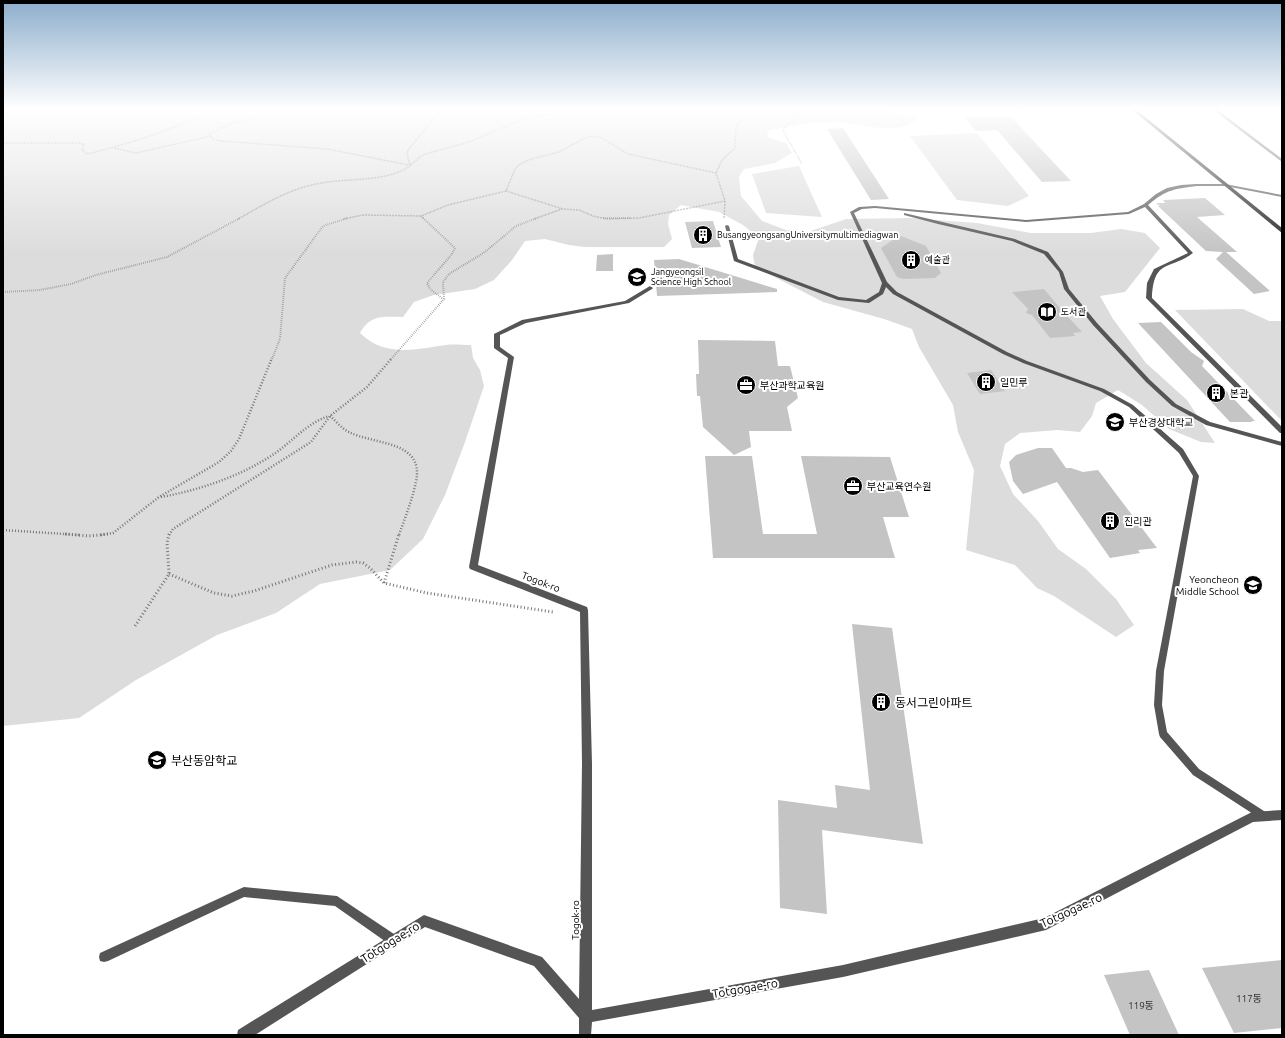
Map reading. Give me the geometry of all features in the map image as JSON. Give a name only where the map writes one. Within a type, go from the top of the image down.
[{"type":"main road","points":[[1191,156],[1282,231]]},
{"type":"street","points":[[1196,185],[1225,185],[1282,196]]},
{"type":"street","name":"Togok-ro","points":[[585,1035],[587,764],[584,610],[472,567],[511,357],[497,348],[497,334],[524,321],[627,302],[650,288]]},
{"type":"street","name":"Totgogae-ro","points":[[243,1035],[424,920],[538,961],[586,1017],[842,971],[1046,924],[1252,817],[1282,815]]},
{"type":"lane","points":[[1196,185],[1180,186],[1158,193],[1146,205],[1129,213],[1026,221],[875,207],[861,208],[852,212],[885,283],[895,293],[1005,353],[1025,362],[1102,390],[1131,406],[1180,451],[1196,476],[1160,671],[1158,705],[1164,734],[1196,772],[1264,816]]},
{"type":"lane","points":[[1146,205],[1156,218],[1183,242],[1191,253],[1156,270],[1150,283],[1149,298],[1282,432]]},
{"type":"lane","points":[[891,209],[938,223],[1013,240],[1046,253],[1061,272],[1067,289],[1095,324],[1148,381],[1174,405],[1208,424],[1282,444]]},
{"type":"lane","points":[[727,226],[736,260],[838,298],[867,302],[881,293],[885,283]]},
{"type":"lane","points":[[104,957],[244,892],[337,901],[393,940]]},
{"type":"path","points":[[366,156],[410,165]]},
{"type":"path","points":[[409,156],[410,165]]},
{"type":"path","points":[[3,292],[40,290],[71,284],[96,275],[167,257],[221,229],[278,196],[315,184],[347,178],[383,177],[404,170],[422,156]]},
{"type":"path","points":[[506,191],[515,169],[520,164],[541,156]]},
{"type":"path","points":[[639,156],[716,173]]},
{"type":"path","points":[[726,156],[722,160],[716,173],[725,201],[724,214],[727,226]]},
{"type":"path","points":[[798,156],[802,164]]},
{"type":"path","points":[[3,530],[89,536],[106,535],[122,527],[159,497],[219,462],[231,451],[239,439],[280,339],[285,278],[319,230],[330,223],[363,215],[421,216],[448,205],[506,191],[563,209],[579,210],[598,218],[631,219],[725,201]]},
{"type":"path","points":[[159,497],[184,494],[198,490],[253,465],[281,449],[313,423],[330,416],[367,387],[444,299],[443,282],[449,274],[485,252],[516,226],[563,209]]},
{"type":"path","points":[[421,216],[454,248],[452,254],[427,283],[430,289],[444,299]]},
{"type":"path","points":[[135,626],[169,574],[167,542],[169,534],[173,529],[305,446],[317,436],[330,416]]},
{"type":"path","points":[[330,416],[348,432],[405,450],[412,454],[415,460],[418,472],[416,482],[384,583]]},
{"type":"path","points":[[169,574],[214,593],[232,596],[254,592],[332,565],[356,562],[370,568],[384,583],[434,594],[584,616]]},
{"type":"shaded area","points":[[3,156],[786,156],[775,163],[744,169],[739,177],[741,196],[762,221],[786,230],[805,233],[846,219],[910,218],[977,223],[1031,233],[1091,233],[1121,229],[1145,233],[1160,248],[1125,292],[1100,296],[1113,319],[1146,363],[1187,400],[1215,443],[1201,442],[1169,429],[1142,405],[1118,390],[1096,403],[1092,416],[1080,432],[1058,430],[1020,433],[1005,444],[1000,466],[1013,494],[1038,521],[1058,549],[1086,569],[1116,599],[1134,625],[1116,637],[1054,596],[1037,588],[1015,565],[966,550],[974,470],[958,432],[953,405],[919,347],[912,329],[884,319],[823,302],[755,267],[753,255],[759,238],[743,225],[719,212],[681,205],[669,215],[668,224],[672,239],[664,247],[585,247],[545,239],[525,241],[512,260],[494,280],[475,289],[434,295],[414,302],[403,317],[378,318],[369,322],[364,327],[360,333],[370,341],[390,349],[412,350],[449,345],[471,345],[473,358],[480,370],[484,386],[445,495],[423,539],[390,570],[320,584],[276,613],[217,635],[136,680],[79,718],[3,726]]},
{"type":"shaded area","points":[[925,156],[996,156],[1029,196],[1008,206],[957,200]]},
{"type":"shaded area","points":[[799,166],[822,217],[766,213],[752,174]]},
{"type":"shaded area","points":[[1243,309],[1269,321],[1282,321],[1282,421],[1175,310]]},
{"type":"building","points":[[844,156],[861,156],[889,199],[871,200]]},
{"type":"building","points":[[1020,156],[1048,156],[1071,181],[1042,182]]},
{"type":"building","points":[[1205,198],[1225,215],[1197,217],[1237,252],[1226,252],[1270,291],[1254,294],[1216,259],[1223,252],[1206,251],[1156,203],[1165,203],[1163,200]]},
{"type":"building","name":"BusangyeongsangUniversitymultimediagwan","points":[[713,221],[721,247],[692,248],[685,222]]},
{"type":"building","name":"예술관","points":[[901,236],[926,246],[941,273],[935,278],[903,279],[897,277],[881,248]]},
{"type":"building","points":[[613,254],[613,271],[596,271],[597,255]]},
{"type":"building","points":[[679,259],[777,289],[777,292],[657,296],[654,260]]},
{"type":"building","name":"도서관","points":[[1044,289],[1082,332],[1073,333],[1075,336],[1050,338],[1032,315],[1026,313],[1028,309],[1012,292]]},
{"type":"building","name":"본관","points":[[1161,322],[1191,352],[1204,361],[1202,366],[1255,421],[1230,422],[1138,323]]},
{"type":"building","name":"부산과학교육원","points":[[698,340],[775,341],[778,366],[790,366],[798,398],[787,407],[792,431],[749,431],[751,447],[734,455],[703,427],[700,396],[697,396],[696,374],[699,374]]},
{"type":"building","name":"일민루","points":[[991,370],[1005,391],[980,394],[967,373]]},
{"type":"building","name":"진리관","points":[[1038,448],[1052,448],[1066,468],[1083,472],[1098,470],[1157,548],[1138,550],[1140,553],[1110,558],[1057,482],[1023,494],[1013,481],[1009,462],[1016,455]]},
{"type":"building","name":"부산교육연수원","points":[[705,456],[752,456],[763,534],[817,534],[801,456],[890,457],[909,517],[883,517],[895,558],[713,558]]},
{"type":"building","points":[[852,624],[892,628],[923,844],[822,830],[827,914],[780,908],[778,800],[837,808],[835,785],[870,790]]},
{"type":"building","points":[[1282,960],[1282,1028],[1234,1033],[1202,968]]},
{"type":"building","points":[[1149,970],[1179,1035],[1130,1035],[1104,975]]},
{"type":"place","name":"BusangyeongsangUniversitymultimediagwan","points":[[703,235]]},
{"type":"place","name":"예술관","points":[[911,260]]},
{"type":"place","name":"Jangyeongsil Science High School","points":[[637,277]]},
{"type":"place","name":"도서관","points":[[1047,312]]},
{"type":"place","name":"일민루","points":[[986,382]]},
{"type":"place","name":"부산과학교육원","points":[[746,385]]},
{"type":"place","name":"본관","points":[[1216,393]]},
{"type":"place","name":"부산경상대학교","points":[[1115,422]]},
{"type":"place","name":"부산교육연수원","points":[[853,486]]},
{"type":"place","name":"진리관","points":[[1110,521]]},
{"type":"place","name":"Yeoncheon Middle School","points":[[1253,585]]},
{"type":"place","name":"동서그린아파트","points":[[881,702]]},
{"type":"place","name":"부산동암학교","points":[[157,760]]}]
